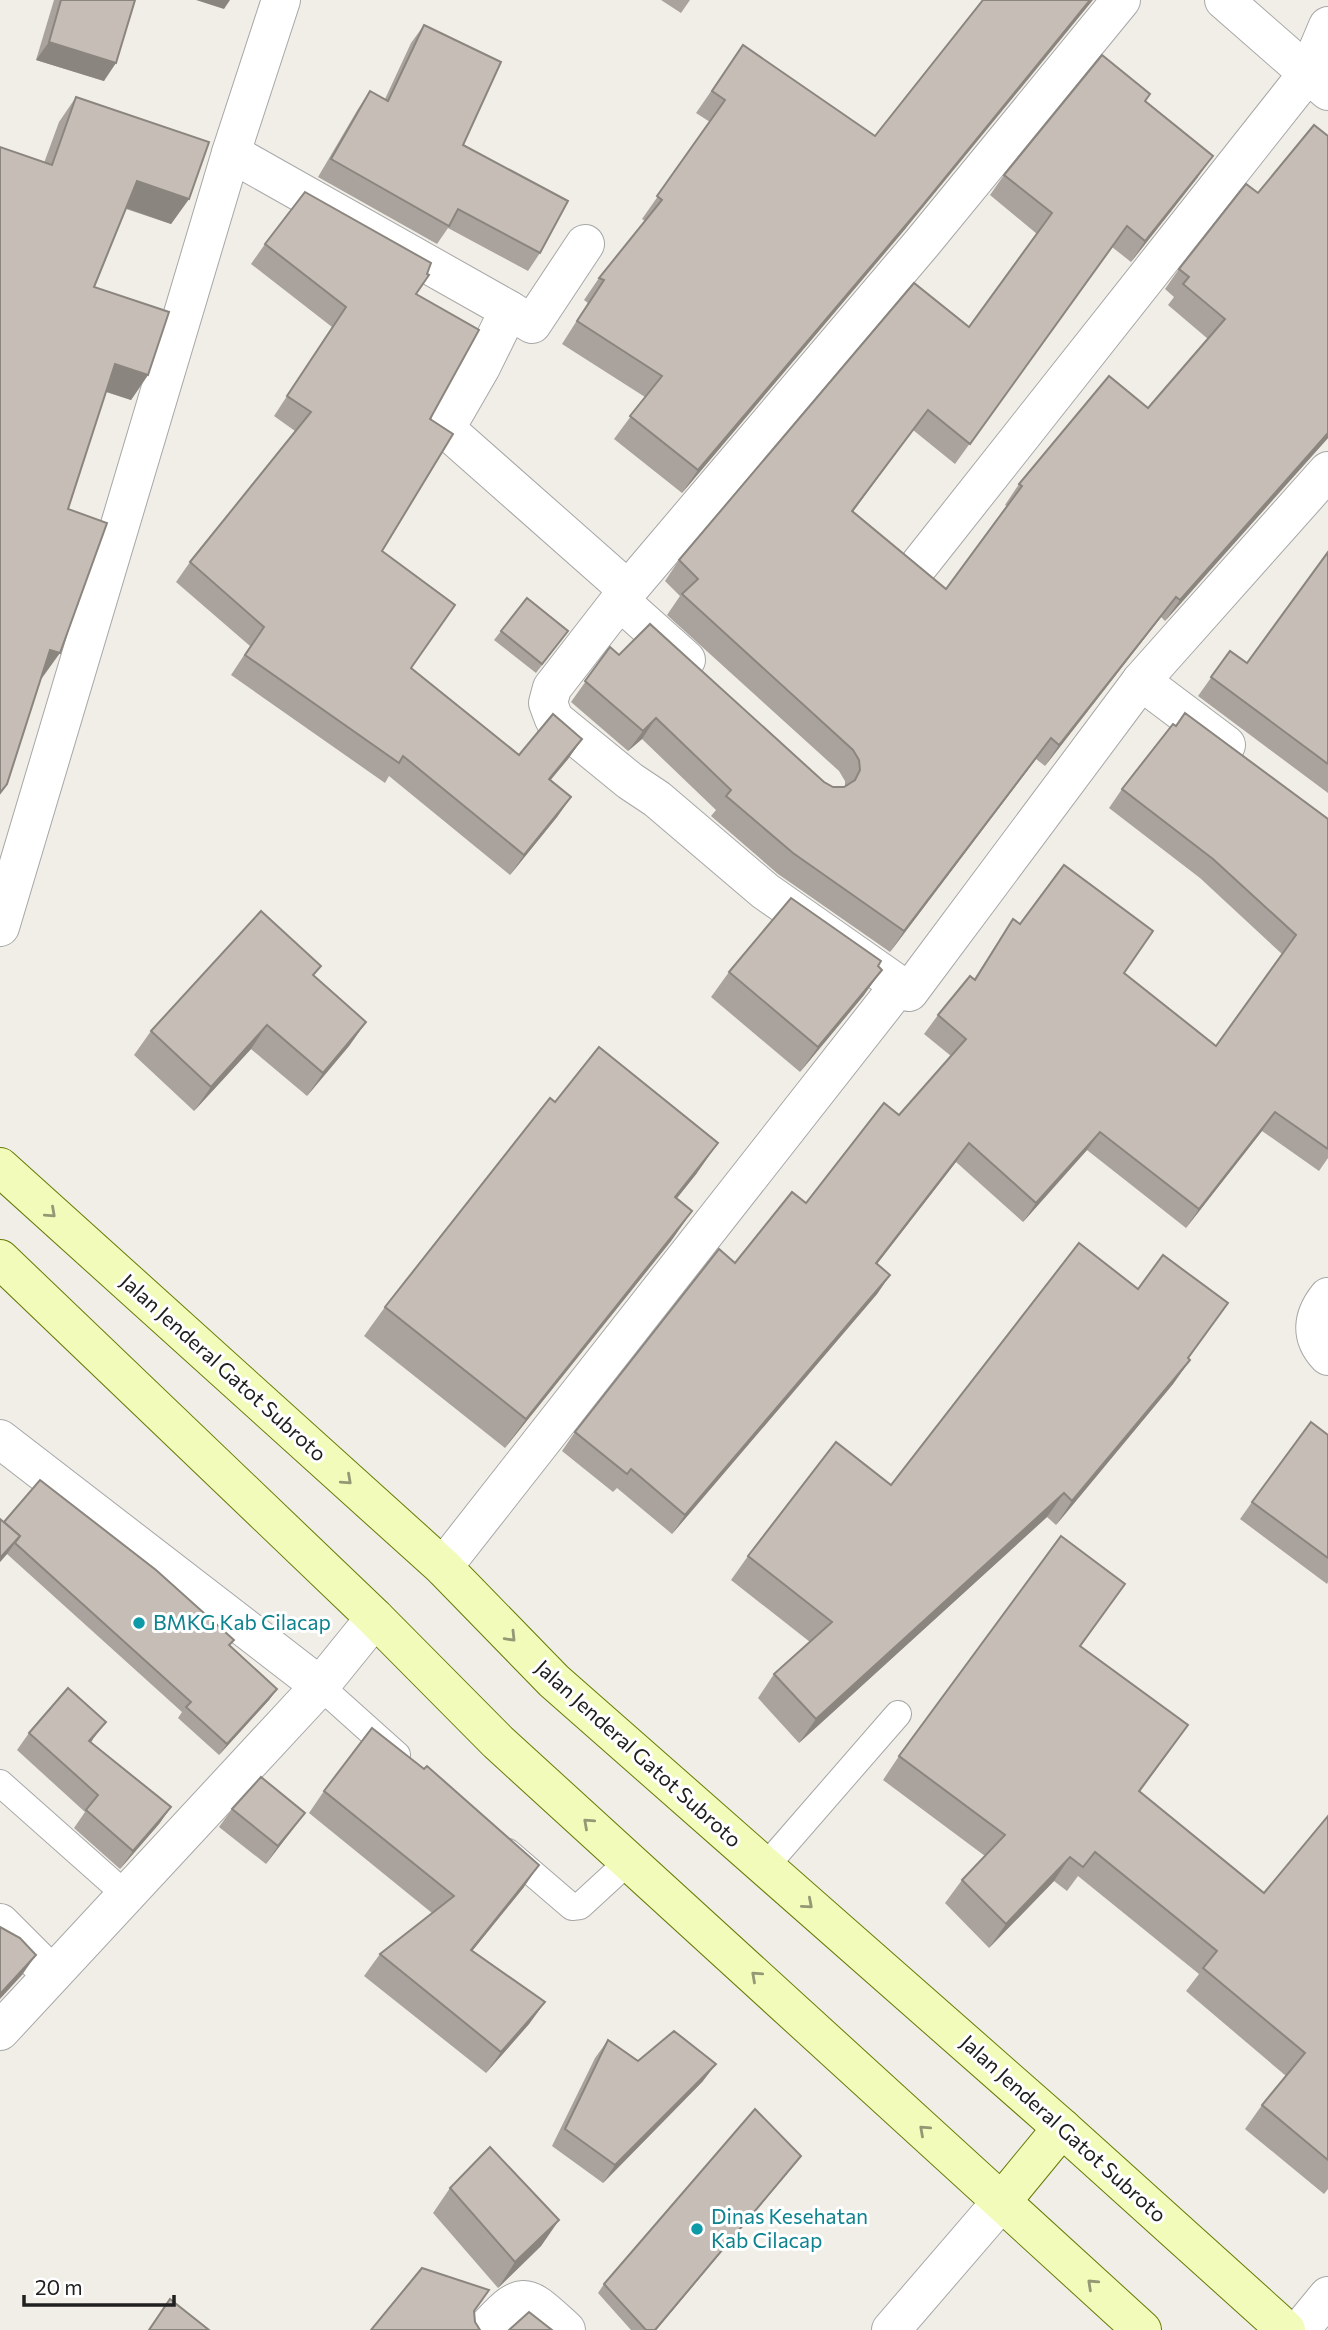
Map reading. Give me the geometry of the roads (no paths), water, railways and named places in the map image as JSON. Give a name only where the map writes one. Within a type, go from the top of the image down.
[{"type":"main road","name":"Jalan Jenderal Gatot Subroto","points":[[0,1167],[443,1567],[554,1681],[1062,2128],[1286,2330]]},
{"type":"main road","points":[[0,1259],[375,1618],[498,1742],[1142,2330]]},
{"type":"main road","points":[[1002,2201],[1062,2128]]},
{"type":"street","points":[[0,927],[231,153],[281,0]]},
{"type":"street","points":[[1121,0],[923,242],[624,595],[552,688],[548,703],[554,719],[630,781],[657,799],[765,891],[904,992],[913,989],[1141,681],[1328,471]]},
{"type":"street","points":[[1224,0],[1318,82]]},
{"type":"street","points":[[920,564],[1318,82],[1328,26]]},
{"type":"street","points":[[231,153],[532,324],[585,244]]},
{"type":"street","points":[[509,310],[447,431],[624,595],[712,684]]},
{"type":"street","points":[[1141,681],[1251,763]]},
{"type":"street","points":[[443,1567],[898,987]]},
{"type":"street","points":[[1328,1297],[1319,1309],[1314,1330],[1318,1346],[1328,1356]]},
{"type":"street","points":[[0,1439],[320,1686]]},
{"type":"street","points":[[0,2031],[320,1686],[375,1618]]},
{"type":"street","points":[[0,1923],[52,1974]]},
{"type":"street","points":[[901,2326],[1002,2201]]},
{"type":"street","points":[[1300,2330],[1328,2296]]},
{"type":"street","points":[[485,2330],[514,2300],[525,2298],[536,2303],[566,2330]]},
{"type":"lane","points":[[320,1686],[412,1768]]},
{"type":"lane","points":[[765,1867],[898,1714]]},
{"type":"lane","points":[[0,1783],[125,1894]]},
{"type":"lane","points":[[484,1831],[572,1907],[580,1906],[630,1860]]},
{"type":"place","name":"BMKG Kab Cilacap","points":[[139,1623]]},
{"type":"place","name":"Dinas Kesehatan Kab Cilacap","points":[[697,2229]]}]
